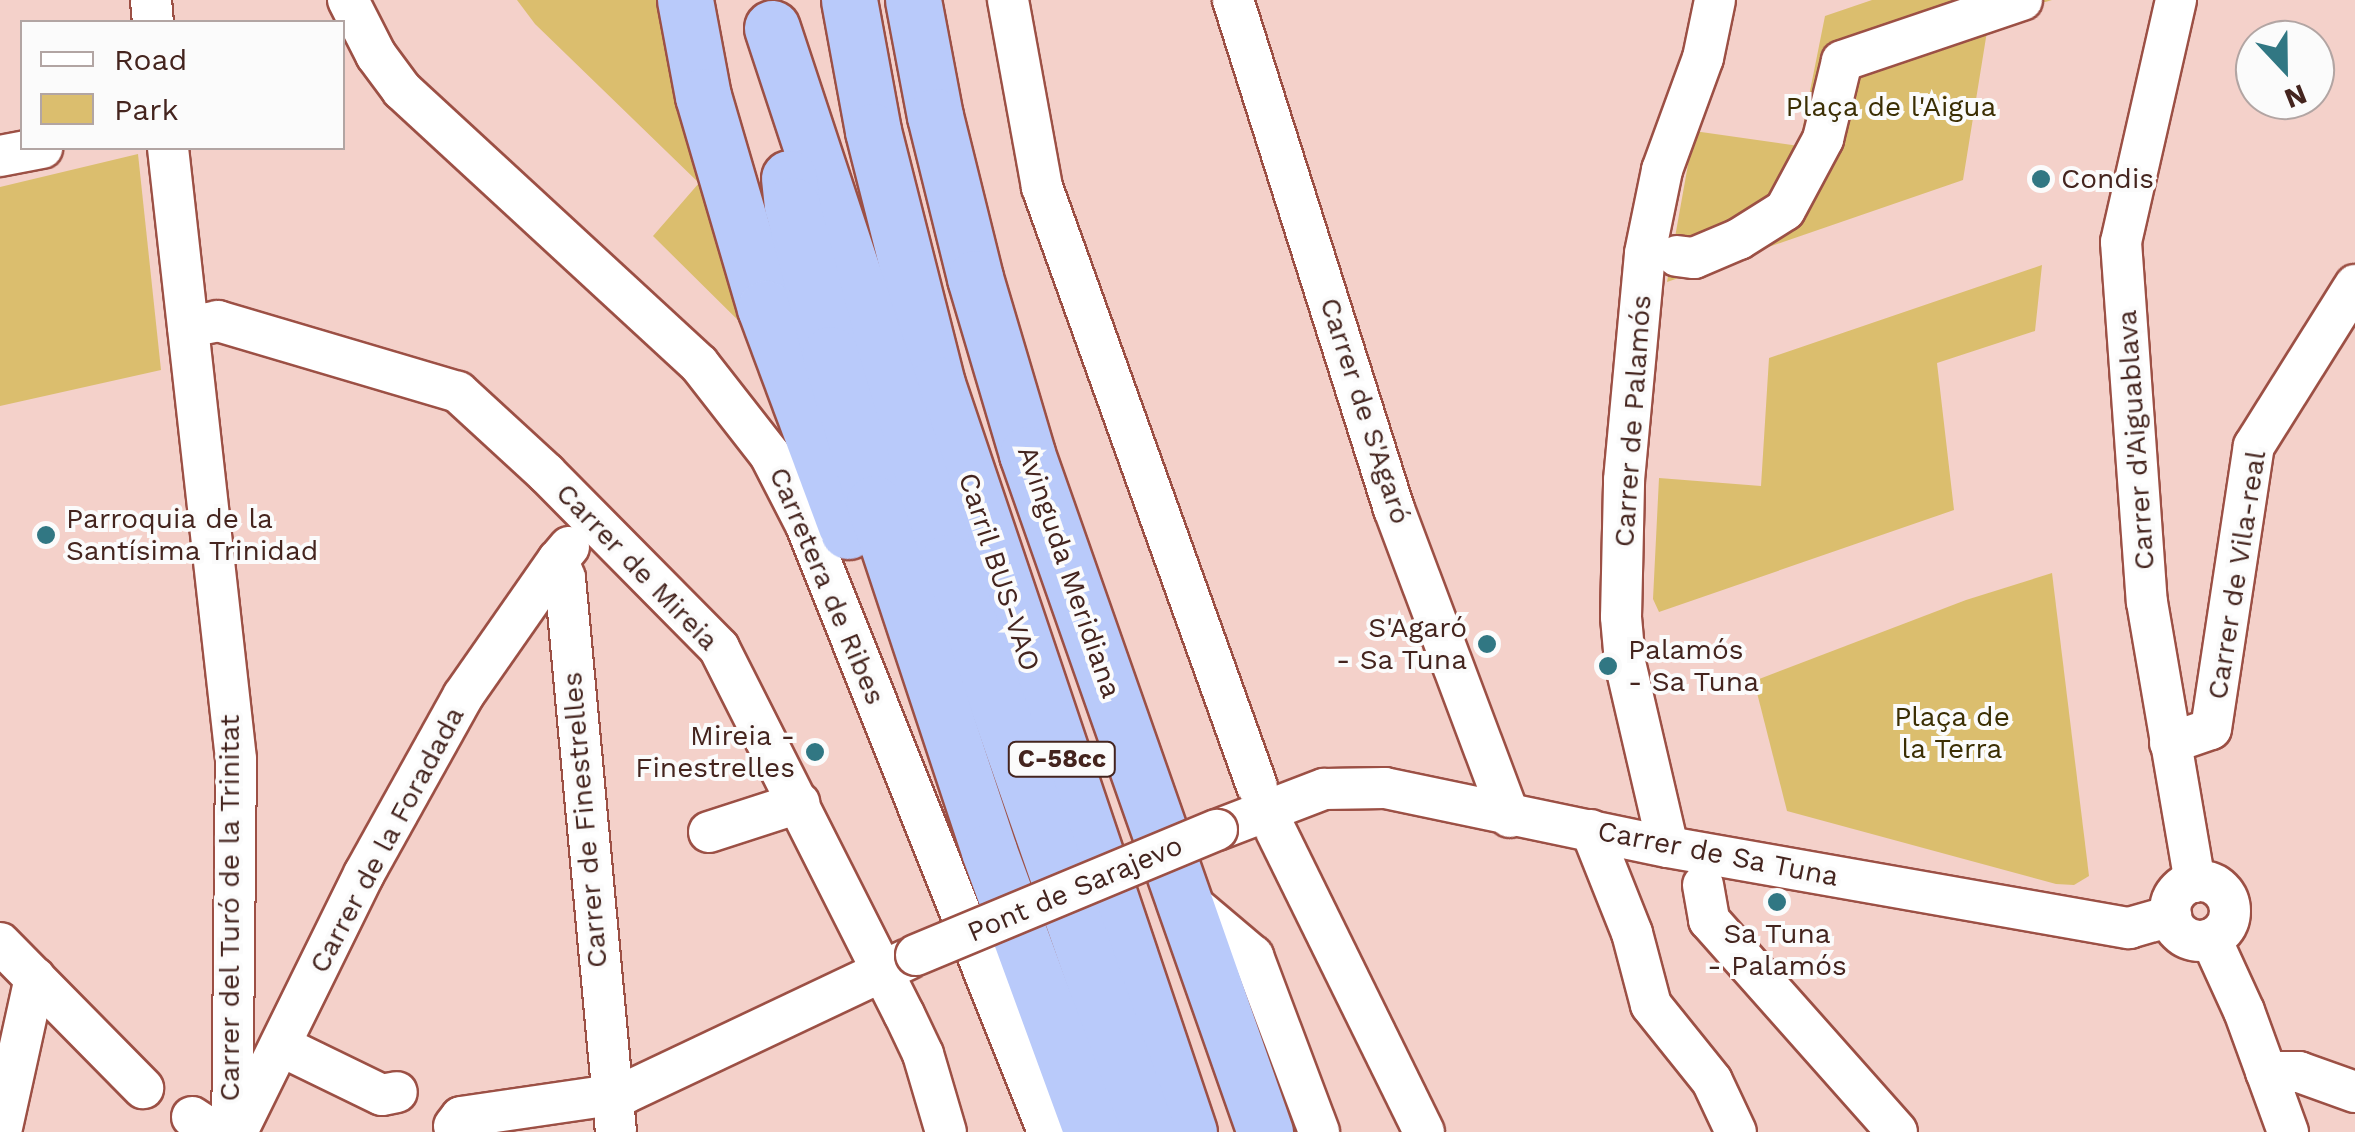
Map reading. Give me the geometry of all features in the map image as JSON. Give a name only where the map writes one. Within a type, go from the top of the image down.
[{"type":"highway","points":[[685,0],[703,96],[765,308],[892,647],[990,851]]},
{"type":"highway","name":"Carril BUS-VAO","points":[[848,0],[872,130],[937,384],[1190,1132]]},
{"type":"highway","name":"Avinguda Meridiana","points":[[913,0],[935,116],[975,278],[1028,454],[1265,1132]]},
{"type":"highway","points":[[1092,1132],[990,851],[874,504],[792,205],[772,28],[948,562],[1147,1132]]},
{"type":"street","name":"Carretera de Ribes","points":[[348,0],[376,55],[402,90],[699,364],[770,455],[806,525],[1048,1132]]},
{"type":"street","points":[[1008,0],[1042,187],[1267,809],[1424,1132]]},
{"type":"street","name":"Carrer de S'Agaró","points":[[1233,0],[1394,509],[1510,817]]},
{"type":"street","name":"Carrer de Palamós","points":[[1668,847],[1625,662],[1621,616],[1624,480],[1645,253],[1662,170],[1703,58],[1715,0]]},
{"type":"street","points":[[1677,256],[1694,258],[1785,210],[1823,139],[1842,61],[2022,0]]},
{"type":"street","name":"Carrer d'Aiguablava","points":[[2176,0],[2121,242],[2147,602],[2195,882]]},
{"type":"street","points":[[0,156],[32,150]]},
{"type":"street","name":"Carrer del Turó de la Trinitat","points":[[168,150],[236,759],[210,1126]]},
{"type":"street","name":"Carrer de Vila-real","points":[[2170,742],[2211,729],[2254,446],[2355,285]]},
{"type":"street","name":"Carrer de Mireia","points":[[188,327],[218,320],[458,392],[719,648],[799,803],[899,962],[946,1132]]},
{"type":"street","points":[[558,560],[592,522]]},
{"type":"street","name":"Carrer de la Foradada","points":[[210,1126],[280,1046],[364,874],[462,696],[558,560]]},
{"type":"street","name":"Carrer de Finestrelles","points":[[558,560],[565,578],[615,1114]]},
{"type":"street","name":"Carrer de Sa Tuna","points":[[1267,809],[1324,789],[1385,788],[1668,847],[2129,928],[2171,916]]},
{"type":"street","points":[[710,832],[799,803]]},
{"type":"street","name":"Pont de Sarajevo","points":[[457,1121],[615,1114],[899,962],[1267,809]]},
{"type":"street","points":[[1591,830],[1632,933],[1651,1004],[1712,1082],[1736,1132]]},
{"type":"street","points":[[2195,882],[2222,890],[2230,908],[2226,926],[2211,939],[2185,937],[2171,916],[2179,890],[2195,882]]},
{"type":"street","points":[[1703,885],[1709,920],[1897,1132]]},
{"type":"street","points":[[1182,896],[1253,956],[1319,1132]]},
{"type":"street","points":[[2211,939],[2288,1132]]},
{"type":"street","points":[[0,943],[139,1088]]},
{"type":"street","points":[[1,1132],[34,978]]},
{"type":"street","points":[[280,1046],[390,1097]]},
{"type":"street","points":[[2266,1072],[2298,1072],[2355,1092]]},
{"type":"green space","points":[[517,0],[671,0],[756,338],[653,236],[699,183],[535,24]]},
{"type":"green space","name":"Plaça de l'Aigua","points":[[1872,0],[2052,0],[1989,19],[1963,180],[1667,282],[1694,131],[1799,146],[1825,16]]},
{"type":"green space","points":[[138,154],[161,370],[0,406],[0,187]]},
{"type":"green space","points":[[2042,265],[2035,331],[1937,363],[1954,510],[1659,612],[1653,599],[1659,478],[1761,486],[1769,358]]},
{"type":"green space","name":"Plaça de la Terra","points":[[2052,573],[2089,876],[2074,885],[2056,884],[1787,811],[1754,681],[1966,600]]},
{"type":"place","name":"Condis","points":[[2041,179]]},
{"type":"place","name":"Parroquia de la Santísima Trinidad","points":[[46,535]]},
{"type":"place","name":"S'Agaró - Sa Tuna","points":[[1487,644]]},
{"type":"place","name":"Palamós - Sa Tuna","points":[[1608,666]]},
{"type":"place","name":"Mireia - Finestrelles","points":[[815,752]]},
{"type":"place","name":"Sa Tuna - Palamós","points":[[1777,902]]}]
